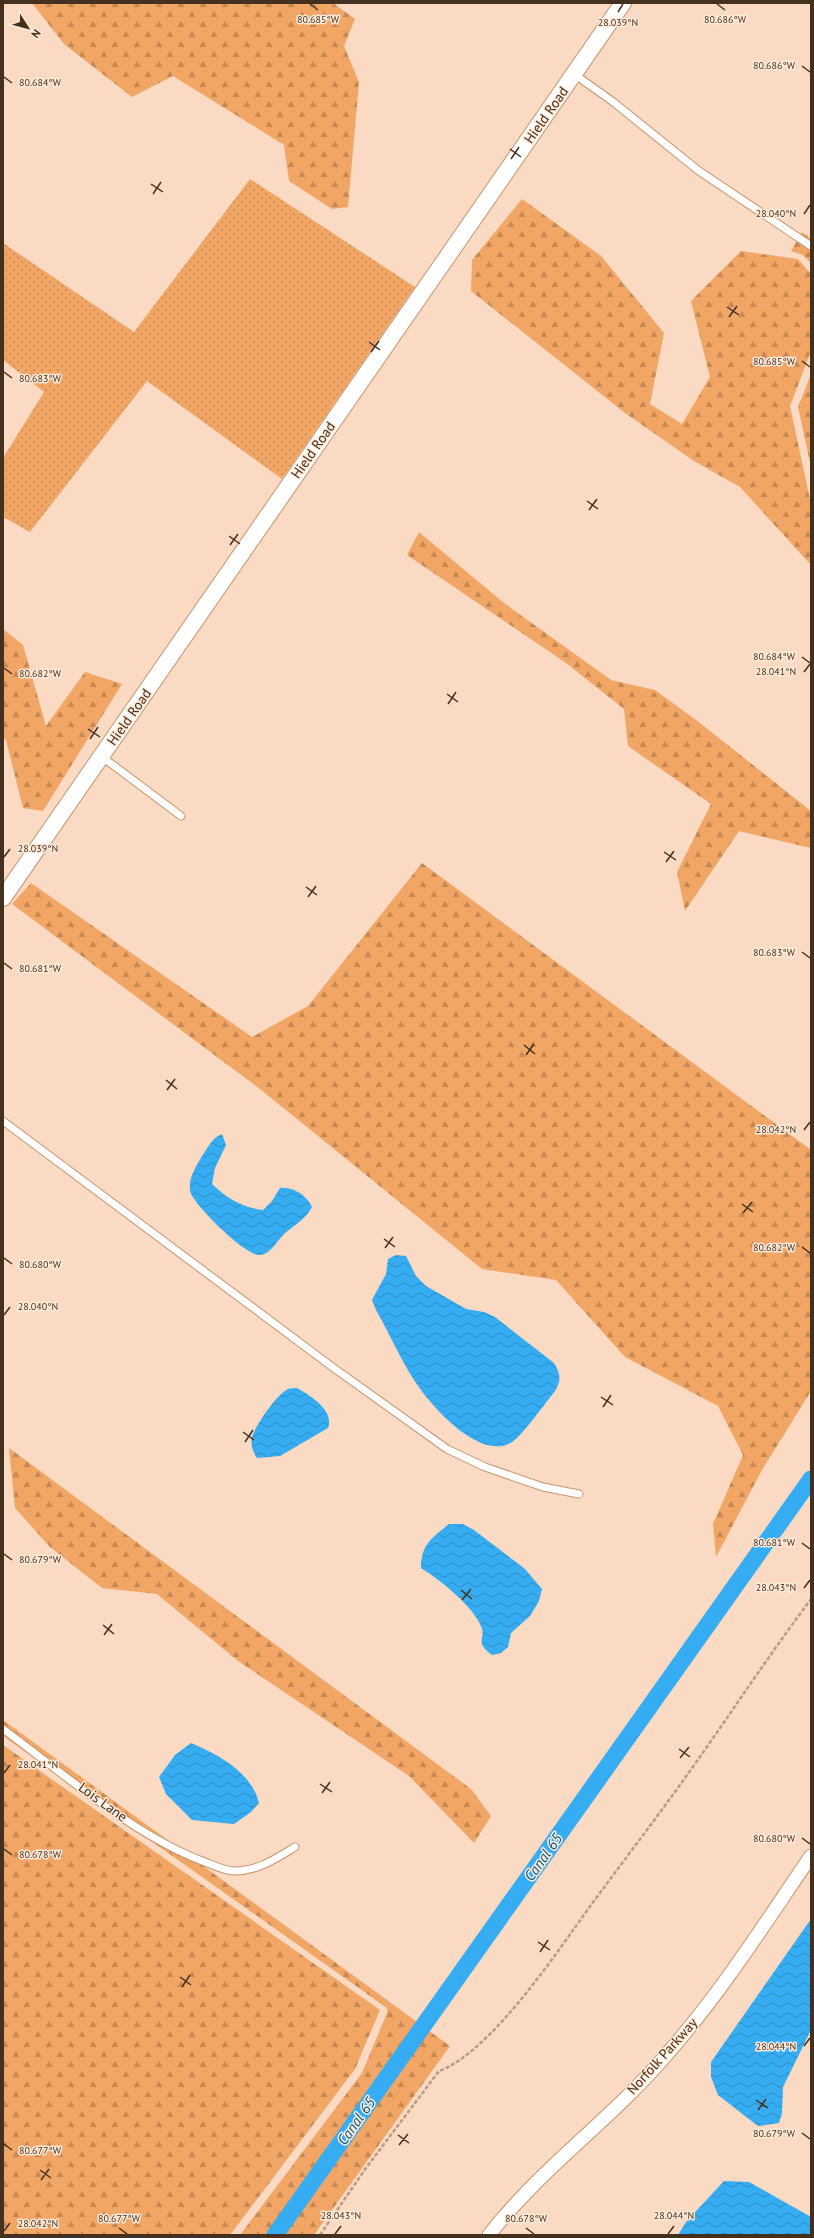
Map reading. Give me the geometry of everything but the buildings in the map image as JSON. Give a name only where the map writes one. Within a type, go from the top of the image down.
[{"type":"street","name":"Hield Road","points":[[3,898],[623,3]]},
{"type":"street","name":"Norfolk Parkway","points":[[489,2235],[512,2206],[591,2132],[667,2055],[713,1997],[811,1856]]},
{"type":"lane","points":[[574,74],[612,101],[699,171],[811,246]]},
{"type":"lane","points":[[101,756],[181,816]]},
{"type":"lane","points":[[3,1121],[331,1366],[447,1449],[485,1467],[543,1487],[579,1494]]},
{"type":"lane","name":"Lois Lane","points":[[3,1729],[152,1837],[187,1856],[232,1871],[258,1868],[295,1847]]},
{"type":"path","points":[[320,2235],[366,2168],[438,2071],[453,2066],[481,2044],[528,1989],[690,1771],[758,1670],[811,1599]]},
{"type":"green space","points":[[32,3],[333,3],[355,19],[344,46],[359,82],[348,207],[332,209],[289,181],[284,145],[173,76],[132,97],[64,44]]},
{"type":"green space","points":[[250,179],[415,287],[282,479],[147,381],[30,532],[3,517],[3,458],[44,392],[3,360],[3,243],[134,332]]},
{"type":"green space","points":[[522,199],[601,256],[664,333],[650,404],[682,424],[710,377],[691,301],[741,251],[798,259],[811,274],[811,351],[790,406],[811,504],[811,565],[740,487],[694,461],[625,413],[471,291],[472,260]]},
{"type":"green space","points":[[802,232],[811,239],[811,263],[803,255],[791,251]]},
{"type":"green space","points":[[811,374],[811,467],[798,407]]},
{"type":"green space","points":[[419,532],[504,603],[611,680],[655,690],[700,723],[811,811],[811,848],[739,831],[685,911],[677,872],[711,804],[628,746],[624,709],[566,663],[407,555]]},
{"type":"green space","points":[[3,629],[23,645],[46,726],[85,672],[122,684],[43,811],[23,808],[6,740],[3,738]]},
{"type":"green space","points":[[422,863],[811,1150],[811,1391],[762,1470],[716,1557],[713,1524],[743,1455],[718,1406],[625,1357],[556,1280],[482,1269],[260,1089],[12,904],[31,883],[252,1037],[308,1006]]},
{"type":"green space","points":[[9,1448],[471,1789],[491,1816],[474,1843],[409,1776],[238,1661],[157,1594],[102,1588],[50,1547],[15,1508]]},
{"type":"green space","points":[[3,1720],[450,2046],[314,2235],[240,2235],[362,2073],[387,2013],[387,2008],[3,1736]]},
{"type":"green space","points":[[3,1745],[380,2010],[355,2069],[230,2235],[3,2235]]},
{"type":"water","points":[[222,1134],[226,1145],[215,1168],[212,1184],[224,1194],[235,1202],[255,1209],[263,1210],[272,1201],[280,1188],[289,1188],[303,1195],[312,1207],[303,1218],[284,1234],[267,1253],[259,1255],[252,1253],[231,1238],[199,1206],[190,1190],[190,1181],[193,1172],[202,1156],[210,1143]]},
{"type":"water","points":[[396,1255],[406,1256],[416,1276],[426,1286],[466,1309],[484,1312],[495,1317],[554,1363],[558,1370],[559,1377],[559,1383],[555,1391],[512,1442],[500,1446],[487,1445],[474,1440],[449,1421],[438,1410],[428,1399],[408,1371],[372,1300],[386,1274],[388,1259]]},
{"type":"water","points":[[297,1388],[314,1399],[325,1410],[329,1422],[328,1428],[280,1456],[257,1458],[253,1451],[251,1442],[258,1425],[272,1404],[283,1392],[289,1389]]},
{"type":"water","points":[[449,1524],[463,1524],[474,1530],[525,1569],[542,1589],[539,1601],[530,1616],[511,1633],[508,1647],[501,1653],[492,1655],[486,1650],[482,1643],[483,1634],[477,1618],[455,1594],[421,1568],[425,1547]]},
{"type":"water","points":[[191,1743],[223,1759],[242,1774],[255,1792],[259,1803],[251,1812],[234,1824],[192,1820],[166,1794],[159,1777],[175,1755]]},
{"type":"water","points":[[811,1919],[811,2030],[783,2087],[782,2113],[779,2123],[758,2126],[718,2095],[711,2077],[711,2062]]},
{"type":"water","points":[[724,2181],[749,2182],[811,2217],[811,2235],[678,2235],[686,2222]]},
{"type":"waterway","name":"Canal 65","points":[[275,2235],[811,1479]]}]
